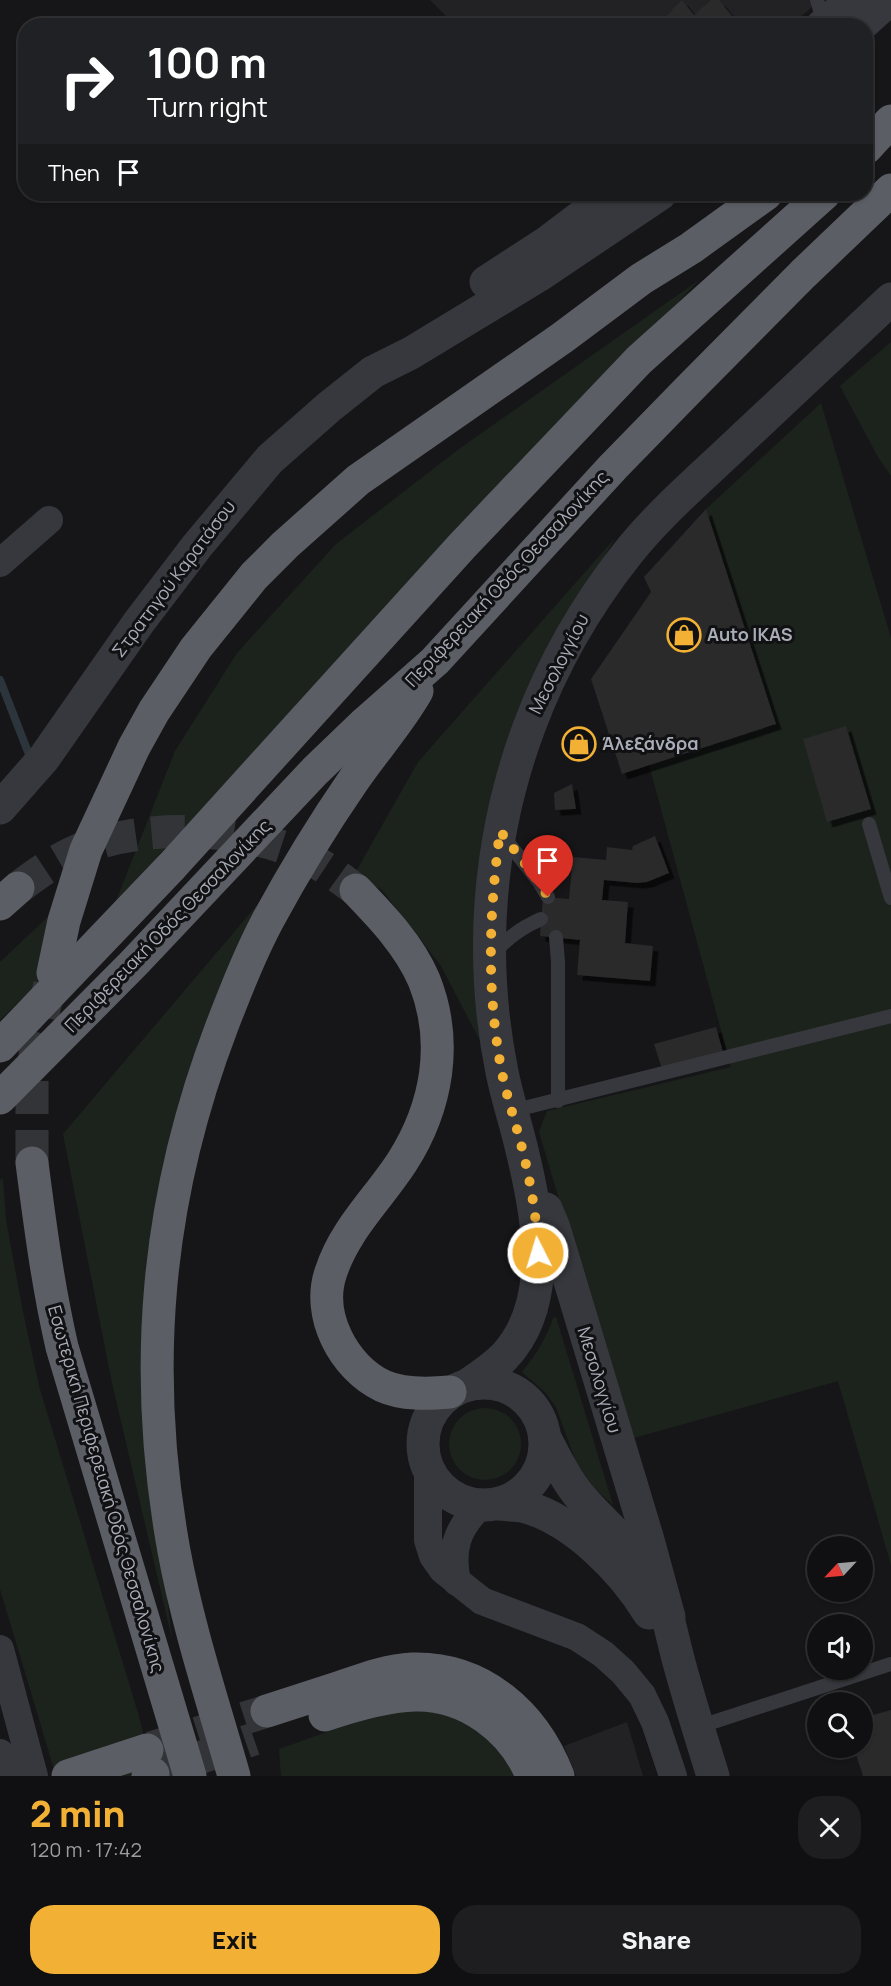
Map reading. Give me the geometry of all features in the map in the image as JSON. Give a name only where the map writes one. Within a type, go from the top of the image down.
[{"type":"highway","name":"Περιφερειακή Οδός Θεσσαλονίκης","points":[[0,1098],[134,963],[315,771],[435,661],[613,467],[795,282],[891,190]]},
{"type":"highway","points":[[52,973],[64,921],[86,850],[134,747],[154,711],[196,648],[254,576],[358,480],[562,338],[641,279],[691,248],[756,201]]},
{"type":"highway","name":"Περιφερειακή Οδός Θεσσαλονίκης","points":[[0,1046],[172,867],[462,546],[639,360],[817,201]]},
{"type":"highway","points":[[234,1776],[185,1602],[165,1489],[158,1412],[157,1357],[161,1276],[168,1221],[190,1127],[217,1040],[267,922],[311,844],[356,777],[404,714],[435,661]]},
{"type":"highway","points":[[356,890],[398,937],[423,980],[431,1002],[437,1032],[437,1062],[434,1087],[416,1137],[401,1163],[349,1233],[337,1256],[330,1274],[327,1293],[328,1309],[339,1344],[349,1359],[365,1375],[384,1387],[425,1394],[459,1388]]},
{"type":"highway","name":"Εσωτερική Περιφερειακή Οδός Θεσσαλονίκης","points":[[32,1163],[48,1284],[62,1347],[190,1776]]},
{"type":"highway","points":[[185,1602],[231,1711],[253,1776]]},
{"type":"highway","points":[[532,1776],[516,1745],[493,1722],[462,1705],[432,1696],[407,1696],[373,1701],[270,1722],[358,1681],[412,1669],[447,1673],[479,1684],[504,1698],[516,1709],[543,1745],[558,1776]]},
{"type":"highway","points":[[68,1776],[149,1767]]},
{"type":"street","points":[[831,18],[852,0]]},
{"type":"street","points":[[869,18],[889,0]]},
{"type":"street","points":[[373,372],[390,352],[409,336],[549,241],[602,201]]},
{"type":"street","points":[[373,372],[411,353],[530,281],[650,201]]},
{"type":"street","name":"Μεσολογγίου","points":[[713,1776],[679,1663],[648,1540],[554,1228],[522,1146],[502,1076],[495,1036],[490,959],[493,888],[500,831],[519,752],[541,694],[577,626],[628,553],[682,495],[891,299]]},
{"type":"street","name":"Στρατηγού Καρατάσου","points":[[0,808],[44,758],[171,579],[254,476],[297,434],[373,372]]},
{"type":"street","points":[[0,563],[49,520]]},
{"type":"street","name":"Μεσολογγίου","points":[[459,1388],[489,1371],[505,1356],[527,1322],[536,1293],[537,1236],[522,1146]]},
{"type":"street","points":[[458,1582],[454,1566],[454,1551],[460,1532],[469,1517],[490,1504],[518,1495],[534,1480],[543,1460],[545,1438],[541,1421],[532,1406],[519,1394],[503,1386],[486,1382],[459,1388],[437,1404],[428,1419],[423,1436],[423,1453],[428,1470],[437,1484],[450,1495],[465,1502],[490,1504]]},
{"type":"street","name":"Μεσολογγίου","points":[[545,1438],[581,1498],[616,1533],[651,1576],[669,1617]]},
{"type":"street","points":[[428,1470],[428,1540],[443,1570],[482,1601],[577,1637],[603,1654],[623,1672],[642,1695],[655,1722],[673,1776]]},
{"type":"street","name":"Μεσολογγίου","points":[[490,1504],[521,1506],[536,1511],[571,1531],[592,1547],[631,1586],[679,1663]]},
{"type":"street","points":[[0,1649],[14,1769]]},
{"type":"lane","points":[[817,0],[821,18]]},
{"type":"lane","points":[[869,824],[891,897]]},
{"type":"lane","points":[[500,831],[548,897]]},
{"type":"lane","points":[[490,959],[500,945],[516,932],[541,919]]},
{"type":"lane","points":[[556,937],[558,1101]]},
{"type":"lane","points":[[512,1111],[891,1016]]},
{"type":"lane","points":[[698,1727],[891,1664]]},
{"type":"shaded area","points":[[430,0],[820,0],[799,18],[448,18]]},
{"type":"shaded area","points":[[699,280],[116,901],[175,751],[237,653],[336,544],[459,449]]},
{"type":"shaded area","points":[[891,342],[891,476],[878,457],[840,386]]},
{"type":"shaded area","points":[[821,403],[891,638],[891,1565],[838,1381],[630,1439],[539,1132],[547,1111],[731,1067],[649,765],[776,724],[706,509]]},
{"type":"shaded area","points":[[615,538],[547,663],[495,802],[488,1056],[441,966],[382,890],[354,875],[418,762]]},
{"type":"shaded area","points":[[301,853],[266,919],[164,1271],[160,1536],[172,1639],[112,1383],[63,1134]]},
{"type":"shaded area","points":[[51,914],[38,984],[0,1020],[0,962]]},
{"type":"shaded area","points":[[3,1178],[6,1220],[39,1386],[138,1713],[154,1776],[56,1776],[0,1589],[0,1180]]},
{"type":"shaded area","points":[[556,1317],[613,1505],[593,1487],[576,1462],[556,1407],[546,1393],[522,1372],[540,1346],[553,1318]]},
{"type":"shaded area","points":[[485,1408],[505,1414],[515,1424],[521,1444],[515,1464],[505,1474],[485,1480],[465,1474],[455,1464],[449,1444],[455,1424],[465,1414]]},
{"type":"shaded area","points":[[428,1709],[482,1727],[518,1776],[281,1776],[279,1749],[378,1714]]},
{"type":"shaded area","points":[[627,1722],[643,1776],[576,1776],[564,1746]]},
{"type":"building","points":[[682,0],[694,15],[711,0],[719,0],[734,18],[665,18]]},
{"type":"building","name":"Auto IKAS","points":[[706,509],[776,724],[622,774],[591,679],[651,592],[644,577]]},
{"type":"building","points":[[846,726],[871,809],[827,822],[803,739]]},
{"type":"building","points":[[572,784],[576,809],[555,810],[554,793]]},
{"type":"building","points":[[655,836],[669,873],[647,882],[604,880],[602,900],[628,902],[625,943],[653,946],[650,981],[577,975],[580,940],[540,936],[543,897],[569,899],[573,857],[606,860],[607,847],[632,850],[633,846]]},
{"type":"building","points":[[716,1027],[723,1052],[662,1069],[654,1044]]},
{"type":"building","points":[[891,1710],[891,1776],[863,1776],[857,1758],[873,1758],[873,1715]]},
{"type":"waterway","points":[[0,680],[28,752]]},
{"type":"tunnel","points":[[18,888],[66,856],[109,840],[166,832],[196,832],[256,839],[283,847],[307,857],[356,890]]},
{"type":"tunnel","points":[[32,1163],[32,1079],[37,1039],[50,984]]},
{"type":"tunnel","points":[[151,1748],[267,1711]]},
{"type":"tunnel","points":[[153,1774],[254,1739]]},
{"type":"place","name":"Auto IKAS","points":[[684,635]]},
{"type":"place","name":"Άλεξάνδρα","points":[[579,744]]},
{"type":"route","points":[[538,1253],[532,1199],[522,1146],[502,1076],[495,1036],[490,921],[500,831],[548,897]]}]
